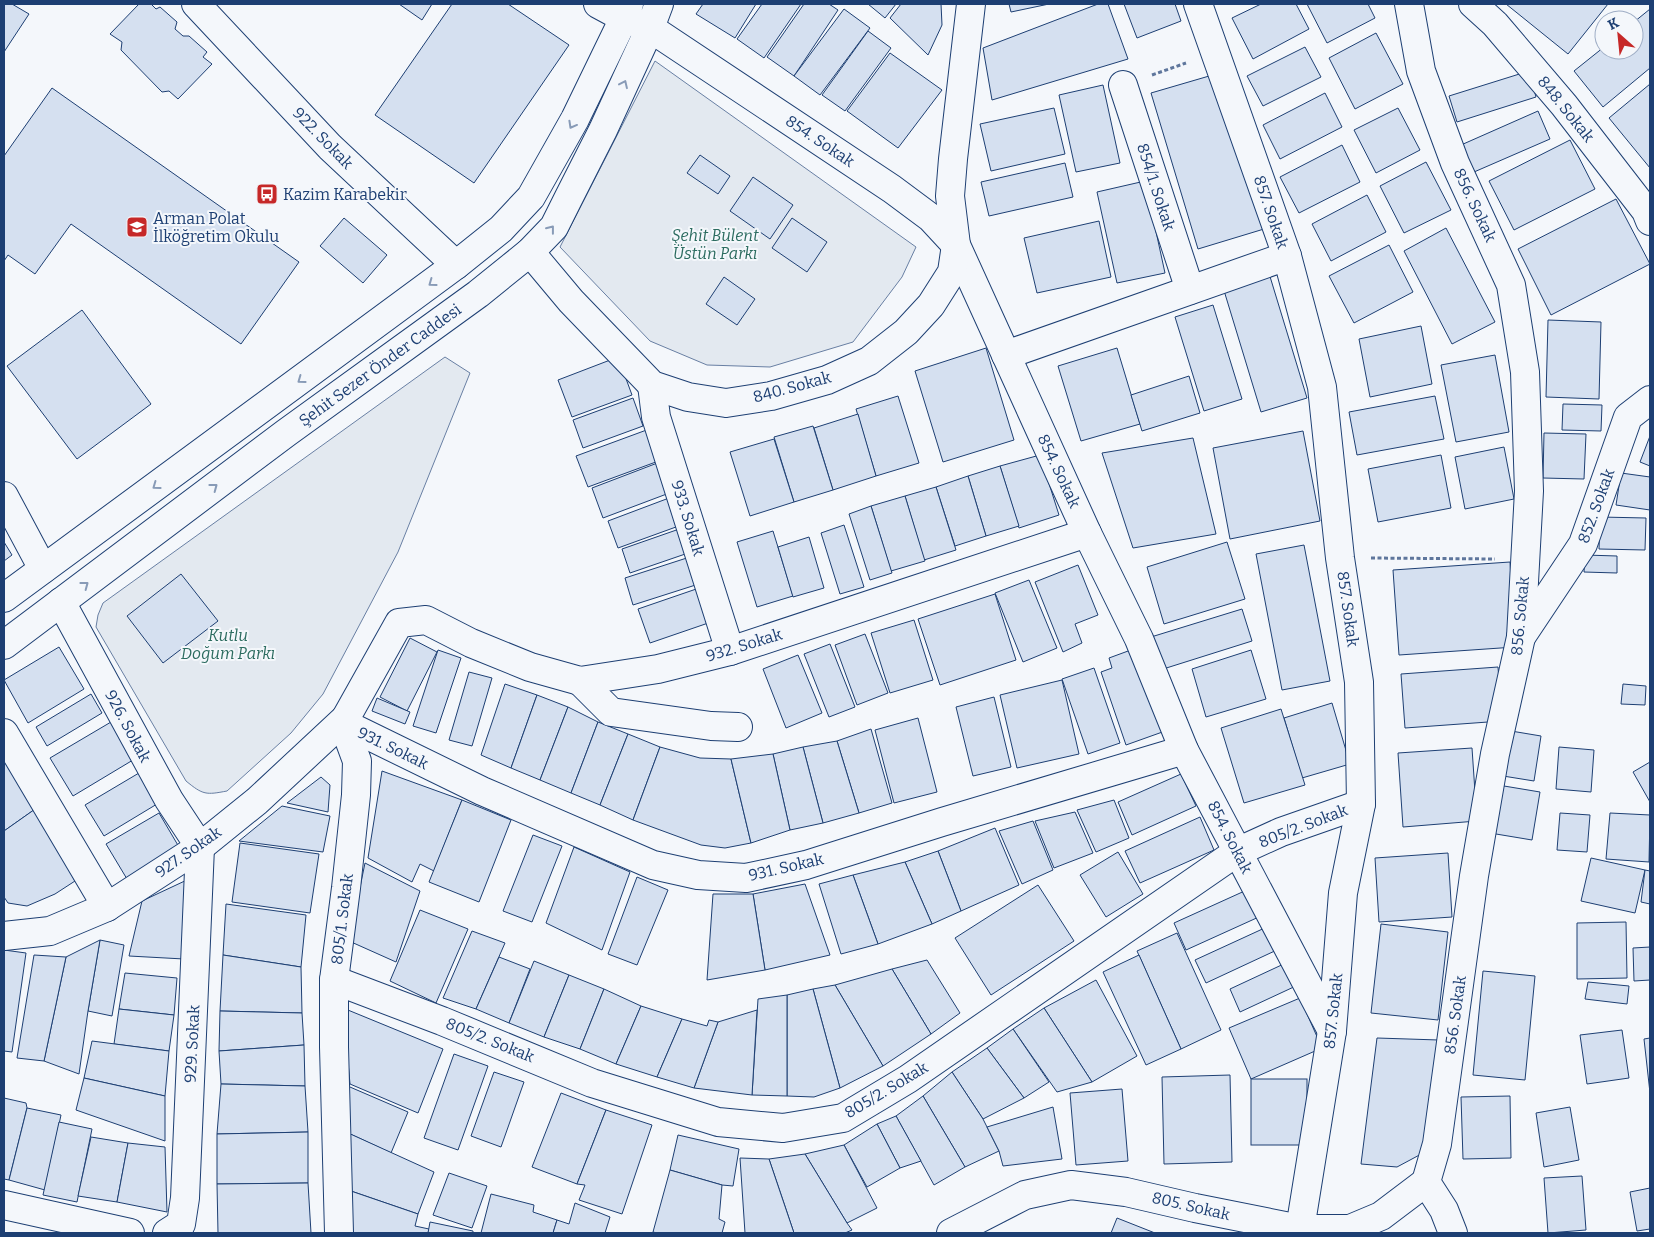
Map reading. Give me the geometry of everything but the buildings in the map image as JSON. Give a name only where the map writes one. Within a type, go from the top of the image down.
[{"type":"street","name":"922. Sokak","points":[[196,4],[330,147],[456,266],[480,292]]},
{"type":"street","name":"854. Sokak","points":[[598,4],[654,16],[931,218],[956,245],[1087,533],[1139,639],[1184,750],[1332,1031]]},
{"type":"street","name":"857. Sokak","points":[[1198,4],[1286,256],[1322,387],[1340,558],[1359,682],[1361,804],[1343,893],[1332,1031],[1300,1229]]},
{"type":"street","name":"856. Sokak","points":[[1409,4],[1421,71],[1455,163],[1511,285],[1525,372],[1529,491],[1521,637],[1495,754],[1474,876],[1437,1144],[1426,1182]]},
{"type":"street","name":"848. Sokak","points":[[1473,4],[1495,24],[1564,105],[1646,212],[1650,221]]},
{"type":"street","name":"840. Sokak","points":[[530,252],[571,301],[652,385],[688,397],[726,403],[771,396],[827,380],[869,361],[906,332],[925,312],[952,272],[956,245],[950,196],[967,8]]},
{"type":"street","points":[[4,598],[456,266],[501,229],[531,197],[575,119],[627,11]]},
{"type":"street","name":"Şehit Sezer Önder Caddesi","points":[[4,645],[286,433],[480,292],[530,252],[554,227],[603,130],[654,16]]},
{"type":"street","name":"854/1. Sokak","points":[[1123,85],[1190,290]]},
{"type":"street","points":[[1006,355],[1286,256]]},
{"type":"street","name":"933. Sokak","points":[[652,385],[656,417],[730,650]]},
{"type":"street","name":"852. Sokak","points":[[1521,637],[1583,544],[1628,417],[1650,400]]},
{"type":"street","name":"926. Sokak","points":[[4,496],[169,800],[200,846]]},
{"type":"street","name":"932. Sokak","points":[[344,721],[399,623],[426,620],[471,642],[530,667],[580,681],[658,669],[730,650],[1087,533]]},
{"type":"street","points":[[580,681],[612,712],[711,726],[738,727]]},
{"type":"street","name":"931. Sokak","points":[[344,721],[482,791],[653,865],[698,875],[746,878],[806,865],[942,822],[1184,750]]},
{"type":"street","name":"927. Sokak","points":[[4,936],[50,932],[107,907],[200,846],[257,801],[344,721]]},
{"type":"street","name":"805/1. Sokak","points":[[339,1233],[334,980],[356,795],[357,761],[344,721]]},
{"type":"street","points":[[4,733],[107,907]]},
{"type":"street","name":"805/2. Sokak","points":[[334,980],[442,1020],[602,1086],[718,1122],[783,1128],[843,1118],[908,1079],[1237,852],[1281,832],[1361,804]]},
{"type":"street","name":"929. Sokak","points":[[168,1233],[181,1224],[185,1198],[200,846]]},
{"type":"street","points":[[1426,1182],[1444,1210],[1453,1233]]},
{"type":"street","name":"805. Sokak","points":[[952,1233],[1025,1195],[1071,1185],[1126,1192],[1300,1229],[1350,1230],[1381,1216],[1426,1182]]},
{"type":"street","points":[[4,1205],[130,1233]]},
{"type":"path","points":[[1123,85],[1216,52]]},
{"type":"path","points":[[1340,558],[1525,559]]},
{"type":"green space","name":"Şehit Bülent Üstün Parkı","points":[[655,61],[916,247],[902,277],[853,342],[770,367],[707,365],[650,341],[560,247]]},
{"type":"green space","name":"Kutlu Doğum Parkı","points":[[445,357],[470,373],[398,552],[323,694],[291,733],[227,791],[205,793],[197,789],[186,781],[96,627],[103,603]]},
{"type":"place","name":"Kazim Karabekir","points":[[267,194]]},
{"type":"place","name":"Arman Polat İlköğretim Okulu","points":[[137,227]]}]
